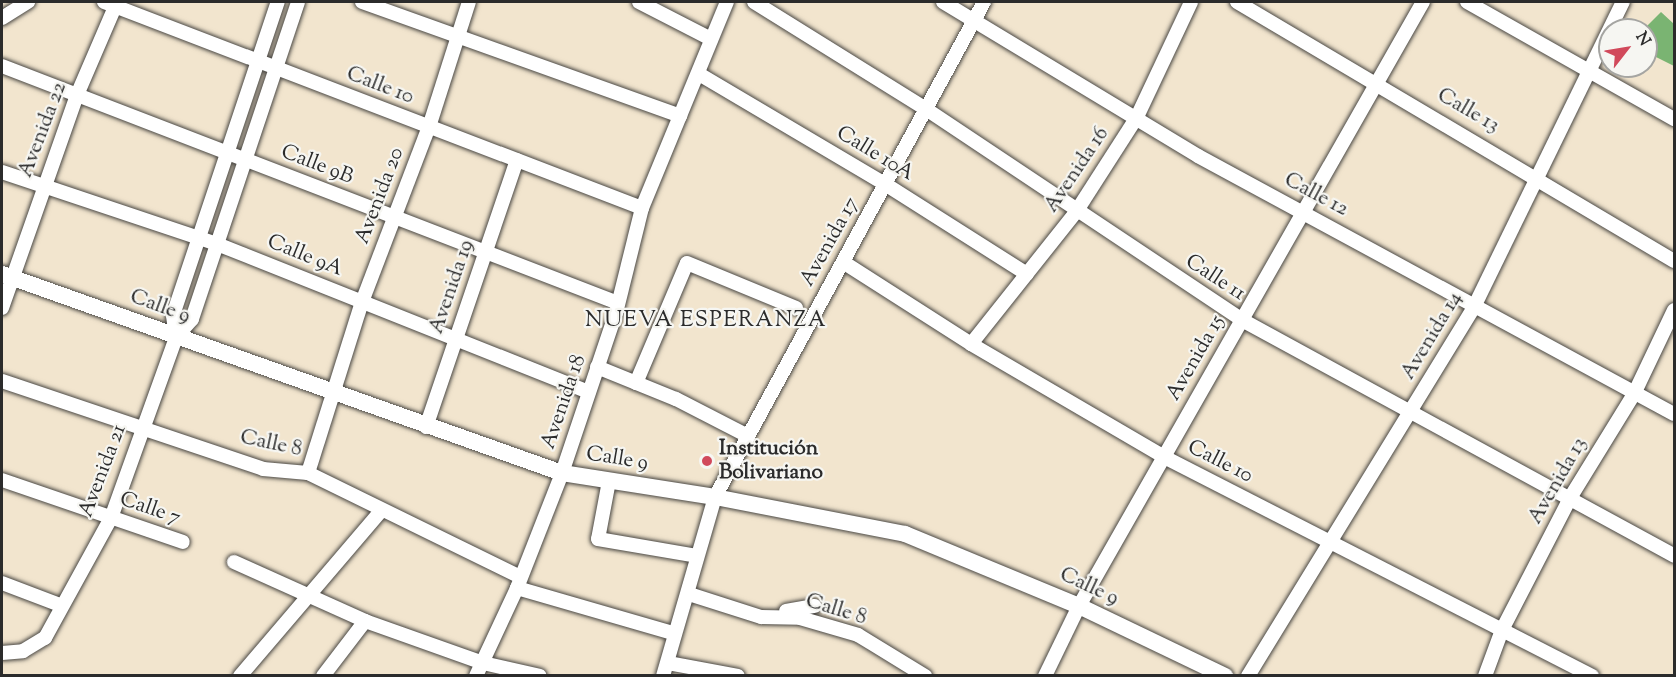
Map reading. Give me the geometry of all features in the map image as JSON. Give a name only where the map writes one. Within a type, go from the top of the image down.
[{"type":"street","points":[[2,18],[28,2]]},
{"type":"street","name":"Avenida 21","points":[[176,337],[173,315],[278,2]]},
{"type":"street","name":"Avenida 21","points":[[2,654],[23,651],[45,638],[60,605],[111,518],[176,337],[192,319],[298,2]]},
{"type":"street","points":[[362,2],[458,34],[680,116]]},
{"type":"street","name":"Avenida 20","points":[[308,473],[362,302],[429,127],[469,2]]},
{"type":"street","points":[[639,2],[711,39]]},
{"type":"street","name":"Avenida 18","points":[[480,669],[518,583],[562,473],[618,303],[642,208],[727,2]]},
{"type":"street","name":"Calle 11","points":[[754,2],[926,109],[1076,212],[1242,320],[1412,410],[1674,556]]},
{"type":"street","name":"Calle 12","points":[[943,2],[1137,117],[1198,156],[1674,414]]},
{"type":"street","name":"Avenida 17","points":[[665,669],[673,633],[689,594],[697,556],[715,497],[984,2]]},
{"type":"street","name":"Avenida 16","points":[[971,344],[1076,212],[1137,117],[1191,2]]},
{"type":"street","name":"Calle 13","points":[[1237,2],[1539,177],[1674,261]]},
{"type":"street","name":"Avenida 15","points":[[1045,675],[1079,606],[1424,2]]},
{"type":"street","points":[[1467,2],[1674,119]]},
{"type":"street","name":"Avenida 14","points":[[1248,675],[1475,305],[1623,2]]},
{"type":"street","name":"Calle 10","points":[[112,3],[276,69],[642,208]]},
{"type":"street","name":"Avenida 22","points":[[2,308],[7,276],[44,186],[112,3]]},
{"type":"street","name":"Calle 9B","points":[[2,66],[618,303]]},
{"type":"street","name":"Calle 10A","points":[[699,74],[885,184],[1027,274]]},
{"type":"street","name":"Avenida 19","points":[[426,427],[517,160]]},
{"type":"street","name":"Calle 9A","points":[[2,172],[199,237],[589,392]]},
{"type":"street","name":"Calle 10","points":[[843,262],[971,344],[1164,457],[1592,675]]},
{"type":"street","points":[[636,383],[687,263],[796,308]]},
{"type":"street","name":"Calle 9","points":[[7,276],[426,427],[562,473],[715,497],[905,534],[1079,606],[1225,675]]},
{"type":"street","name":"Avenida 13","points":[[1485,675],[1502,630],[1570,498],[1634,394],[1674,310]]},
{"type":"street","points":[[597,367],[748,436]]},
{"type":"street","name":"Calle 8","points":[[2,381],[263,469],[308,473],[518,583],[673,633]]},
{"type":"street","name":"Calle 7","points":[[2,480],[183,542]]},
{"type":"street","points":[[609,481],[598,539],[697,556]]},
{"type":"street","points":[[240,675],[380,512]]},
{"type":"street","points":[[234,562],[365,621],[480,669],[540,675]]},
{"type":"street","points":[[2,583],[60,605]]},
{"type":"street","name":"Calle 8","points":[[689,594],[761,617],[800,618],[858,635],[919,674]]},
{"type":"street","name":"Calle 8","points":[[761,617],[815,606]]},
{"type":"street","points":[[323,675],[365,621]]},
{"type":"street","points":[[665,669],[738,675]]},
{"type":"green space","points":[[1661,12],[1674,24],[1674,66],[1658,58],[1658,18],[1655,18]]},
{"type":"place","name":"Institución Bolivariano","points":[[707,461]]},
{"type":"district","name":"NUEVA ESPERANZA","points":[[706,322]]}]
